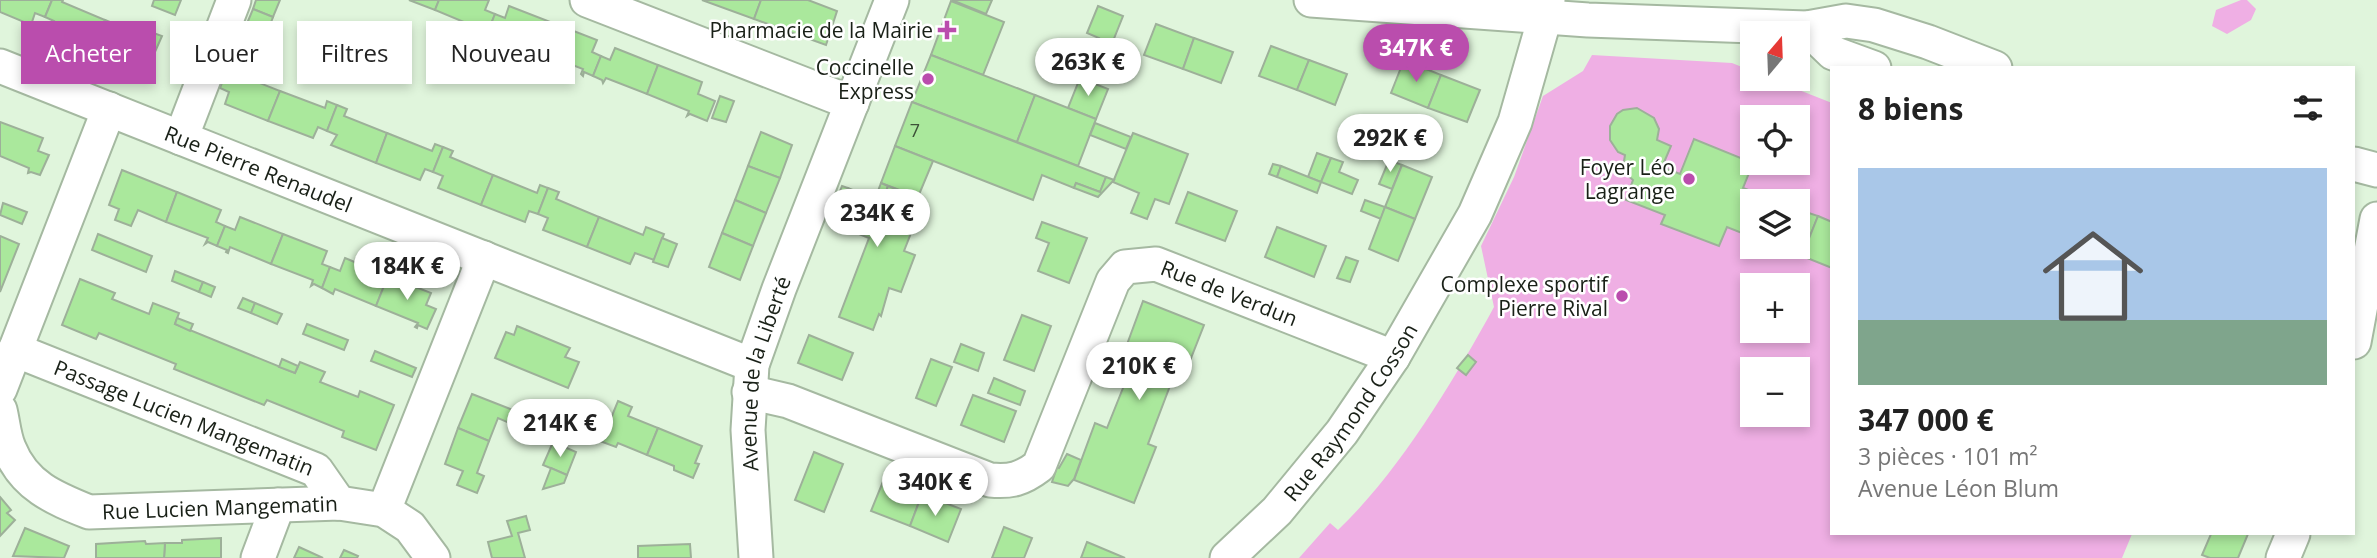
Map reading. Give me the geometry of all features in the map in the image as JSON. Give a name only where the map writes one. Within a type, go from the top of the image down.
[{"type":"street","points":[[181,138],[234,0]]},
{"type":"street","points":[[587,0],[852,103]]},
{"type":"street","name":"Avenue de la Liberté","points":[[756,558],[748,430],[750,378],[892,0]]},
{"type":"street","points":[[1311,0],[1546,9],[1740,22]]},
{"type":"street","name":"Rue Raymond Cosson","points":[[1227,558],[1277,510],[1326,452],[1393,358],[1475,214],[1515,122],[1546,9]]},
{"type":"street","points":[[1810,27],[1846,21],[1874,25],[1991,66]]},
{"type":"street","points":[[1810,30],[1833,52],[1869,66]]},
{"type":"street","name":"Rue Pierre Renaudel","points":[[0,66],[484,258],[750,378]]},
{"type":"street","points":[[0,388],[109,110]]},
{"type":"street","points":[[2355,164],[2377,170]]},
{"type":"street","points":[[2355,337],[2377,219]]},
{"type":"street","points":[[384,510],[484,258]]},
{"type":"street","name":"Rue de Verdun","points":[[750,378],[788,401],[990,480],[1009,482],[1027,476],[1039,466],[1113,281],[1125,267],[1156,264],[1393,358]]},
{"type":"street","name":"Passage Lucien Mangematin","points":[[15,350],[316,470],[339,503]]},
{"type":"street","name":"Rue Lucien Mangematin","points":[[0,410],[9,449],[28,479],[52,498],[89,512],[339,503],[384,510],[410,527],[433,558]]},
{"type":"street","points":[[258,558],[278,505]]},
{"type":"street","points":[[2283,558],[2293,535]]},
{"type":"shaded area","points":[[2247,0],[2256,9],[2251,20],[2227,34],[2212,26],[2216,10]]},
{"type":"shaded area","name":"Complexe sportif Pierre Rival","points":[[1592,55],[1732,63],[1740,66],[1740,91],[1802,91],[1830,102],[1830,535],[2132,535],[2122,558],[1299,558],[1330,523],[1338,530],[1383,481],[1424,424],[1494,307],[1481,246],[1514,177],[1543,96],[1583,71]]},
{"type":"building","points":[[0,0],[52,0],[45,17],[35,13],[32,21],[21,21],[0,12]]},
{"type":"building","points":[[52,0],[63,0],[62,2],[105,20],[54,21],[45,17]]},
{"type":"building","points":[[154,0],[181,0],[175,15],[152,6]]},
{"type":"building","points":[[256,0],[280,0],[273,17],[253,9]]},
{"type":"building","points":[[409,0],[439,0],[435,10]]},
{"type":"building","points":[[439,0],[489,0],[485,10],[495,14],[492,21],[462,21],[435,10]]},
{"type":"building","points":[[702,0],[761,0],[754,19]]},
{"type":"building","points":[[761,0],[808,0],[837,11],[826,45],[754,19]]},
{"type":"building","points":[[952,0],[992,0],[986,14]]},
{"type":"building","points":[[951,1],[1004,22],[983,75],[931,55]]},
{"type":"building","points":[[509,6],[548,21],[492,21],[495,14],[505,18]]},
{"type":"building","points":[[1098,6],[1123,16],[1105,61],[1092,56],[1099,38],[1087,33]]},
{"type":"building","points":[[253,9],[273,17],[272,21],[248,21]]},
{"type":"building","points":[[1156,24],[1194,38],[1183,69],[1144,55]]},
{"type":"building","points":[[575,32],[597,40],[592,52],[601,56],[593,76],[584,72],[583,76],[583,69],[575,66]]},
{"type":"building","points":[[156,34],[162,36],[156,50]]},
{"type":"building","points":[[1194,38],[1233,52],[1221,83],[1183,69]]},
{"type":"building","points":[[1271,46],[1309,60],[1297,90],[1259,76]]},
{"type":"building","points":[[615,48],[658,65],[647,94],[606,78],[603,83],[593,76],[601,56],[610,60]]},
{"type":"building","points":[[931,55],[1035,95],[1017,142],[912,102]]},
{"type":"building","points":[[1309,60],[1347,74],[1335,105],[1297,90]]},
{"type":"building","points":[[1404,60],[1441,75],[1428,108],[1391,93]]},
{"type":"building","points":[[658,65],[702,82],[698,94],[715,101],[707,121],[690,114],[687,116],[689,111],[647,94]]},
{"type":"building","points":[[1441,75],[1480,90],[1467,122],[1428,108]]},
{"type":"building","points":[[1080,78],[1108,89],[1096,119],[1068,108]]},
{"type":"building","points":[[222,84],[262,84],[280,91],[268,121],[225,104],[229,92],[220,88]]},
{"type":"building","points":[[280,91],[325,108],[327,101],[337,105],[327,131],[318,127],[313,138],[268,121]]},
{"type":"building","points":[[1035,95],[1096,119],[1078,166],[1017,142]]},
{"type":"building","points":[[720,96],[734,101],[726,122],[712,118]]},
{"type":"building","points":[[912,102],[1106,177],[1100,192],[1076,183],[1074,188],[1042,175],[1033,200],[895,146]]},
{"type":"building","points":[[337,105],[347,109],[344,116],[387,133],[376,163],[331,145],[337,135],[327,131]]},
{"type":"building","name":"Foyer Léo Lagrange","points":[[1637,108],[1654,118],[1659,129],[1657,140],[1671,146],[1662,167],[1680,174],[1694,139],[1740,158],[1740,175],[1748,175],[1743,188],[1746,189],[1740,189],[1740,232],[1727,227],[1719,246],[1661,224],[1665,215],[1626,200],[1633,180],[1623,167],[1625,155],[1618,152],[1610,140],[1610,126],[1617,114],[1623,110]]},
{"type":"building","points":[[0,122],[43,138],[38,151],[49,155],[40,175],[28,173],[29,168],[0,156]]},
{"type":"building","points":[[1095,123],[1131,137],[1126,149],[1090,135]]},
{"type":"building","points":[[761,132],[792,145],[780,178],[748,166]]},
{"type":"building","points":[[387,133],[432,151],[435,144],[443,147],[433,172],[425,169],[420,180],[376,163]]},
{"type":"building","points":[[1133,133],[1188,154],[1169,204],[1155,199],[1147,219],[1131,213],[1139,193],[1113,182]]},
{"type":"building","points":[[895,146],[933,161],[918,197],[881,183]]},
{"type":"building","points":[[443,147],[453,151],[450,157],[493,175],[481,205],[438,188],[443,176],[433,172]]},
{"type":"building","points":[[1317,153],[1331,158],[1321,182],[1308,177]]},
{"type":"building","points":[[1331,158],[1343,162],[1339,172],[1358,180],[1352,194],[1321,182]]},
{"type":"building","points":[[1389,160],[1402,165],[1392,189],[1379,184]]},
{"type":"building","points":[[1273,164],[1281,166],[1277,177],[1269,174]]},
{"type":"building","points":[[1402,165],[1432,177],[1415,219],[1385,207]]},
{"type":"building","points":[[748,166],[780,178],[766,213],[735,200]]},
{"type":"building","points":[[1281,166],[1321,182],[1317,193],[1277,177]]},
{"type":"building","points":[[122,170],[177,192],[166,222],[138,210],[131,226],[115,220],[119,209],[109,205]]},
{"type":"building","points":[[493,175],[537,193],[540,185],[548,188],[538,214],[529,211],[525,222],[481,205]]},
{"type":"building","points":[[1106,177],[1114,180],[1098,197],[1074,188],[1076,183],[1100,192]]},
{"type":"building","points":[[881,183],[888,186],[882,202],[875,199]]},
{"type":"building","points":[[842,186],[848,188],[843,200],[835,204]]},
{"type":"building","points":[[888,186],[924,200],[904,251],[915,255],[901,292],[889,288],[881,316],[879,314],[873,330],[839,317],[869,238],[829,222],[829,218],[835,204],[843,200],[848,188],[882,202]]},
{"type":"building","points":[[548,188],[559,192],[556,199],[599,217],[587,247],[543,230],[548,218],[538,214]]},
{"type":"building","points":[[177,192],[221,210],[216,222],[225,226],[217,246],[208,242],[205,244],[208,238],[166,222]]},
{"type":"building","points":[[1188,192],[1237,211],[1225,241],[1176,223]]},
{"type":"building","points":[[735,200],[766,213],[753,246],[722,233]]},
{"type":"building","points":[[1365,200],[1385,207],[1381,219],[1361,211]]},
{"type":"building","points":[[3,203],[27,212],[22,224],[0,215]]},
{"type":"building","points":[[1385,207],[1415,219],[1398,261],[1369,249]]},
{"type":"building","points":[[1810,213],[1818,216],[1810,236]]},
{"type":"building","points":[[1818,216],[1830,221],[1830,267],[1810,259],[1810,236]]},
{"type":"building","points":[[240,217],[283,234],[271,264],[230,247],[228,253],[217,246],[225,226],[235,230]]},
{"type":"building","points":[[599,217],[643,235],[646,227],[664,234],[654,260],[635,253],[630,264],[587,247]]},
{"type":"building","points":[[1042,222],[1087,238],[1069,283],[1038,271],[1049,243],[1036,238]]},
{"type":"building","points":[[1277,227],[1326,246],[1314,277],[1265,257]]},
{"type":"building","points":[[722,233],[753,246],[740,280],[709,267]]},
{"type":"building","points":[[98,234],[152,256],[146,272],[92,250]]},
{"type":"building","points":[[283,234],[327,251],[322,264],[330,267],[322,288],[314,284],[311,286],[313,280],[271,264]]},
{"type":"building","points":[[0,236],[19,244],[0,292]]},
{"type":"building","points":[[662,238],[677,244],[668,267],[653,262]]},
{"type":"building","points":[[1346,257],[1358,261],[1350,282],[1337,278]]},
{"type":"building","points":[[345,258],[388,276],[376,306],[335,289],[333,294],[322,288],[330,267],[340,271]]},
{"type":"building","points":[[175,271],[203,282],[199,292],[172,281]]},
{"type":"building","points":[[388,276],[431,293],[426,305],[436,309],[427,329],[418,325],[417,328],[415,327],[418,323],[376,306]]},
{"type":"building","points":[[80,279],[115,293],[112,299],[149,314],[153,303],[179,313],[175,324],[295,373],[300,362],[325,372],[320,382],[358,397],[360,391],[394,405],[376,450],[342,437],[344,431],[267,400],[264,405],[174,369],[176,364],[99,333],[96,339],[62,325]]},
{"type":"building","points":[[203,282],[215,287],[211,297],[199,292]]},
{"type":"building","points":[[243,298],[255,303],[251,313],[238,308]]},
{"type":"building","points":[[1143,301],[1204,325],[1182,381],[1173,378],[1148,444],[1156,447],[1134,503],[1074,480],[1095,423],[1107,428],[1133,363],[1122,358]]},
{"type":"building","points":[[255,303],[282,314],[277,324],[251,313]]},
{"type":"building","points":[[1022,315],[1051,326],[1034,371],[1004,360]]},
{"type":"building","points":[[177,318],[193,324],[190,331],[175,324]]},
{"type":"building","points":[[307,324],[348,340],[344,350],[303,334]]},
{"type":"building","points":[[517,326],[570,348],[565,357],[579,362],[568,388],[495,358],[506,332],[514,335]]},
{"type":"building","points":[[809,335],[853,353],[842,380],[798,363]]},
{"type":"building","points":[[961,344],[984,353],[978,371],[954,362]]},
{"type":"building","points":[[375,351],[416,368],[412,377],[371,361]]},
{"type":"building","points":[[1468,355],[1476,362],[1466,375],[1457,368]]},
{"type":"building","points":[[282,359],[298,366],[295,373],[279,367]]},
{"type":"building","points":[[931,359],[952,367],[936,406],[916,398]]},
{"type":"building","points":[[994,378],[1025,391],[1020,405],[988,393]]},
{"type":"building","points":[[472,394],[536,419],[530,433],[498,418],[489,441],[458,428]]},
{"type":"building","points":[[973,395],[1016,411],[1004,442],[961,425]]},
{"type":"building","points":[[618,401],[632,407],[628,416],[658,428],[647,455],[618,443],[616,447],[597,440],[602,427],[607,428]]},
{"type":"building","points":[[458,428],[489,441],[477,473],[484,476],[477,493],[457,485],[463,471],[445,464]]},
{"type":"building","points":[[658,428],[702,446],[695,463],[699,464],[693,478],[674,470],[674,466],[647,455]]},
{"type":"building","points":[[553,442],[576,452],[567,475],[543,465]]},
{"type":"building","points":[[814,452],[843,464],[824,512],[795,500]]},
{"type":"building","points":[[1067,454],[1081,460],[1074,479],[1068,486],[1052,482],[1057,467],[1059,468]]},
{"type":"building","points":[[551,468],[567,475],[564,483],[543,489]]},
{"type":"building","points":[[884,479],[922,494],[910,526],[871,511]]},
{"type":"building","points":[[922,494],[961,509],[948,542],[910,526]]},
{"type":"building","points":[[0,497],[11,510],[7,513],[15,520],[0,536]]},
{"type":"building","points":[[526,516],[530,530],[518,533],[525,558],[492,558],[488,542],[512,536],[507,521]]},
{"type":"building","points":[[1004,527],[1032,538],[1024,558],[992,558]]},
{"type":"building","points":[[25,528],[69,546],[64,558],[13,556]]},
{"type":"building","points":[[2211,535],[2248,535],[2238,558],[2210,558],[2202,555]]},
{"type":"building","points":[[221,538],[221,558],[164,558],[165,543]]},
{"type":"building","points":[[145,541],[146,544],[165,543],[164,558],[96,558],[96,544]]},
{"type":"building","points":[[1087,542],[1125,558],[1081,558]]},
{"type":"building","points":[[690,544],[691,558],[638,558],[638,546]]},
{"type":"building","points":[[299,547],[323,558],[294,558]]},
{"type":"building","points":[[344,550],[358,556],[357,558],[340,558]]},
{"type":"place","name":"Pharmacie de la Mairie","points":[[947,30]]},
{"type":"place","name":"Coccinelle Express","points":[[928,79]]},
{"type":"place","name":"Foyer Léo Lagrange","points":[[1689,179]]},
{"type":"place","name":"Complexe sportif Pierre Rival","points":[[1622,296]]}]
